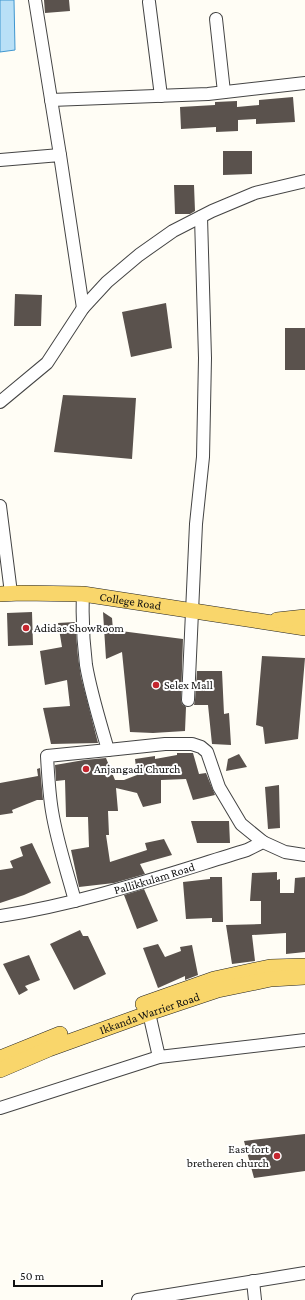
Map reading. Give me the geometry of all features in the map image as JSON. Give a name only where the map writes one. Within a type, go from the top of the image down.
[{"type":"main road","name":"College Road","points":[[5,594],[82,594],[260,622]]},
{"type":"main road","points":[[260,622],[305,617]]},
{"type":"main road","points":[[260,622],[305,628]]},
{"type":"main road","name":"Ikkanda Warrier Road","points":[[0,1058],[46,1039],[214,979],[270,967],[305,966]]},
{"type":"main road","name":"Ikkanda Warrier Road","points":[[0,1070],[149,1013],[218,990],[271,979],[305,977]]},
{"type":"street","points":[[35,0],[83,308]]},
{"type":"street","points":[[149,2],[161,96]]},
{"type":"street","points":[[216,19],[224,92]]},
{"type":"street","points":[[51,100],[224,92],[305,83]]},
{"type":"street","points":[[0,160],[60,155]]},
{"type":"street","points":[[0,402],[47,363],[83,308],[107,282],[138,255],[173,231],[255,193],[305,181]]},
{"type":"street","points":[[188,700],[196,524],[203,457],[205,358],[201,217]]},
{"type":"street","points":[[0,506],[5,594]]},
{"type":"street","points":[[82,594],[82,626],[87,666],[93,697],[108,750]]},
{"type":"street","points":[[75,901],[56,835],[52,811],[47,756],[165,744],[192,744],[201,747],[207,752],[219,787],[241,824],[263,842],[285,852],[305,855]]},
{"type":"street","name":"Pallikkulam Road","points":[[0,916],[90,898],[247,850],[263,842]]},
{"type":"street","points":[[149,1013],[159,1057]]},
{"type":"street","points":[[0,1108],[159,1057],[305,1040]]},
{"type":"street","points":[[138,1300],[305,1273]]},
{"type":"street","points":[[253,1281],[255,1300]]},
{"type":"water","points":[[0,0],[14,0],[15,50],[0,52]]},
{"type":"building","points":[[44,0],[69,0],[70,11],[45,13]]},
{"type":"building","points":[[293,97],[295,122],[256,124],[256,119],[238,120],[238,131],[216,132],[216,127],[181,129],[180,107],[215,105],[215,102],[237,101],[237,107],[259,105],[259,100]]},
{"type":"building","points":[[223,151],[252,151],[252,174],[223,175]]},
{"type":"building","points":[[174,185],[194,185],[195,211],[190,214],[175,214]]},
{"type":"building","points":[[15,294],[42,295],[41,326],[14,326]]},
{"type":"building","points":[[166,303],[172,348],[131,357],[122,312]]},
{"type":"building","points":[[285,328],[305,328],[305,370],[285,370]]},
{"type":"building","points":[[63,395],[136,398],[132,459],[54,452]]},
{"type":"building","points":[[32,612],[33,645],[8,646],[7,613]]},
{"type":"building","name":"Selex Mall","points":[[103,612],[112,618],[113,630],[183,639],[181,700],[182,704],[186,707],[185,731],[153,733],[130,732],[122,652],[106,659]]},
{"type":"building","points":[[75,622],[81,677],[98,743],[51,744],[43,708],[70,706],[67,680],[45,685],[40,651],[62,647],[58,623]]},
{"type":"building","points":[[262,656],[305,658],[298,739],[265,744],[263,727],[256,725]]},
{"type":"building","points":[[197,671],[222,671],[224,714],[229,713],[231,745],[212,744],[208,705],[194,705]]},
{"type":"building","points":[[177,753],[193,753],[199,774],[206,773],[215,795],[193,800],[186,779],[161,780],[161,803],[143,807],[137,793],[116,788],[118,811],[108,811],[109,835],[106,835],[110,862],[147,850],[145,843],[164,839],[172,855],[140,864],[145,874],[114,883],[79,887],[71,850],[89,847],[88,817],[66,817],[65,780],[56,781],[55,765],[106,758],[115,780],[124,780],[137,775],[135,759],[155,756],[155,759],[177,755]]},
{"type":"building","points":[[239,754],[247,767],[226,771],[228,759]]},
{"type":"building","points":[[40,768],[43,800],[37,800],[12,810],[13,813],[0,815],[0,783],[38,776],[37,769]]},
{"type":"building","points":[[279,785],[280,828],[268,829],[265,787]]},
{"type":"building","points":[[191,821],[229,821],[230,843],[197,843]]},
{"type":"building","points":[[32,843],[51,883],[24,895],[0,903],[0,870],[13,868],[10,861],[23,856],[20,847]]},
{"type":"building","points":[[277,872],[277,880],[280,879],[280,893],[294,893],[295,878],[305,877],[305,952],[286,954],[286,933],[252,935],[255,961],[232,964],[226,925],[261,924],[261,901],[250,901],[252,873]]},
{"type":"building","points":[[210,877],[222,877],[223,922],[212,922],[212,918],[186,919],[183,882],[210,879]]},
{"type":"building","points":[[144,889],[158,921],[137,929],[124,895]]},
{"type":"building","points":[[80,930],[83,936],[88,936],[106,974],[74,990],[50,944]]},
{"type":"building","points":[[158,944],[165,957],[181,951],[180,947],[192,945],[198,975],[185,980],[185,976],[158,988],[143,948]]},
{"type":"building","points":[[29,955],[40,980],[25,986],[28,990],[19,995],[3,964]]},
{"type":"building","name":"East fort bretheren church","points":[[305,1134],[305,1171],[254,1178],[244,1141]]},
{"type":"place","name":"Adidas ShowRoom","points":[[26,628]]},
{"type":"place","name":"Selex Mall","points":[[156,685]]},
{"type":"place","name":"Anjangadi Church","points":[[86,769]]},
{"type":"place","name":"East fort bretheren church","points":[[277,1156]]}]
